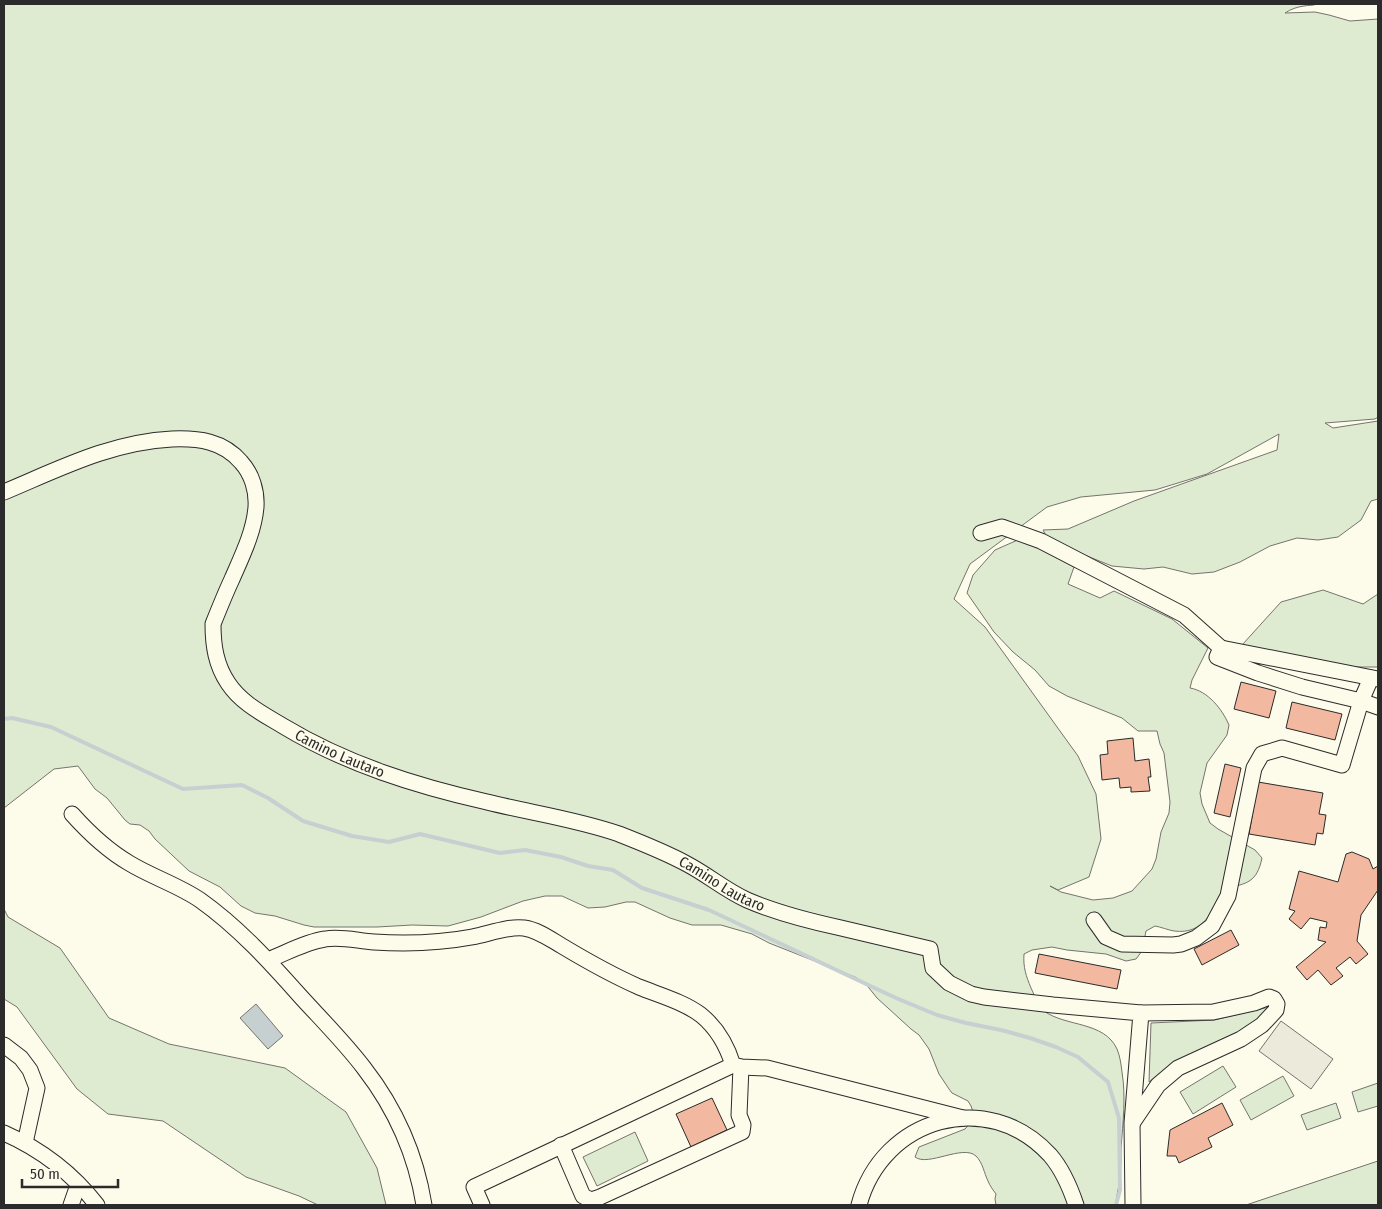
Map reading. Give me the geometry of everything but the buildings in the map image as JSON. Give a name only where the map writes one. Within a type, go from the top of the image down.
[{"type":"street","name":"Camino Lautaro","points":[[4,492],[97,453],[129,444],[181,439],[203,440],[222,446],[244,465],[253,482],[256,510],[248,540],[213,624],[214,651],[223,675],[236,693],[252,708],[322,747],[384,774],[497,805],[563,818],[617,834],[670,855],[724,888],[766,908],[808,921],[930,949],[933,968],[949,983],[971,994],[1053,1005],[1141,1013]]},
{"type":"street","points":[[981,533],[1002,527],[1041,541],[1184,615],[1219,652],[1258,673],[1378,707]]},
{"type":"street","points":[[1094,920],[1106,937],[1122,944],[1173,945],[1189,941],[1205,933],[1212,926],[1228,896],[1254,768],[1262,754],[1282,748],[1342,765],[1361,701],[1374,679],[1219,652]]},
{"type":"street","points":[[72,814],[114,853],[176,886],[199,900],[226,921],[268,960],[350,1051],[389,1105],[406,1140],[418,1173],[424,1205]]},
{"type":"street","points":[[268,960],[310,943],[328,938],[381,943],[425,943],[473,937],[506,929],[525,928],[540,934],[578,956],[645,990],[690,1008],[706,1020],[719,1035],[737,1066],[739,1115],[743,1125],[742,1132],[600,1197],[591,1200],[583,1196],[562,1145]]},
{"type":"street","points":[[1132,1123],[1158,1084],[1178,1068],[1241,1039],[1262,1026],[1276,1010],[1277,1004],[1274,999],[1269,997],[1254,1004],[1213,1012],[1141,1013],[1132,1123],[1133,1205]]},
{"type":"street","points":[[4,1045],[21,1058],[30,1070],[37,1088],[25,1143]]},
{"type":"street","points":[[482,1205],[474,1187],[737,1066],[767,1068],[963,1118],[991,1121],[1017,1130],[1029,1137],[1059,1167],[1076,1205]]},
{"type":"street","points":[[859,1205],[863,1191],[873,1171],[896,1144],[914,1132],[934,1123],[963,1118]]},
{"type":"street","points":[[4,1133],[25,1143],[62,1169],[97,1205]]},
{"type":"street","points":[[71,1205],[78,1185]]},
{"type":"green space","points":[[4,4],[1317,4],[1296,8],[1285,13],[1315,12],[1350,21],[1378,19],[1378,417],[1375,419],[1325,423],[1333,428],[1378,421],[1378,499],[1371,501],[1361,520],[1338,537],[1318,540],[1297,538],[1270,546],[1240,562],[1214,572],[1192,574],[1163,567],[1144,569],[1112,566],[1049,541],[1043,530],[1068,529],[1134,501],[1277,450],[1279,434],[1207,474],[1155,490],[1081,497],[1047,507],[970,564],[954,599],[985,627],[1078,756],[1096,794],[1101,839],[1089,877],[1058,890],[1050,886],[1061,892],[1093,900],[1113,898],[1132,891],[1152,869],[1156,859],[1161,832],[1169,813],[1170,802],[1164,753],[1157,731],[1138,731],[1122,718],[1067,696],[1049,686],[1035,670],[1013,652],[994,632],[967,593],[973,575],[995,550],[1020,539],[1074,567],[1068,584],[1100,598],[1114,591],[1172,619],[1208,648],[1190,688],[1203,693],[1214,702],[1229,725],[1227,735],[1207,763],[1200,793],[1202,804],[1210,823],[1255,850],[1262,858],[1254,877],[1240,885],[1226,888],[1212,912],[1200,925],[1193,929],[1174,931],[1155,926],[1146,931],[1142,951],[1136,959],[1126,961],[1106,954],[1052,947],[1032,950],[1024,954],[1026,975],[1036,1000],[1042,1009],[1063,1020],[1094,1029],[1111,1040],[1117,1049],[1121,1063],[1124,1100],[1120,1182],[1116,1205],[996,1205],[996,1194],[976,1156],[963,1152],[928,1159],[915,1157],[919,1147],[965,1129],[972,1121],[973,1112],[968,1101],[952,1093],[939,1074],[929,1049],[919,1035],[877,998],[865,983],[855,977],[769,943],[752,934],[721,925],[692,925],[670,918],[635,902],[588,908],[562,896],[545,896],[523,901],[481,917],[448,926],[314,927],[275,916],[255,913],[241,906],[220,887],[189,871],[149,831],[140,825],[130,824],[125,820],[107,798],[95,789],[78,766],[54,769],[4,808]]},
{"type":"green space","points":[[1323,590],[1363,604],[1378,594],[1378,667],[1343,667],[1242,645],[1281,602]]},
{"type":"green space","points":[[4,909],[8,917],[60,948],[109,1018],[169,1044],[285,1068],[346,1112],[377,1168],[386,1205],[318,1205],[299,1196],[246,1177],[163,1121],[108,1114],[77,1089],[17,1007],[4,999]]},
{"type":"green space","points":[[1269,1007],[1262,1019],[1242,1031],[1173,1064],[1149,1082],[1151,1023],[1214,1020]]},
{"type":"green space","points":[[1223,1066],[1236,1087],[1193,1114],[1180,1092]]},
{"type":"green space","points":[[1283,1076],[1294,1096],[1251,1120],[1240,1100]]},
{"type":"green space","points":[[1378,1083],[1378,1106],[1358,1112],[1352,1092]]},
{"type":"green space","points":[[1336,1103],[1341,1118],[1307,1130],[1301,1115]]},
{"type":"green space","points":[[635,1132],[648,1161],[597,1186],[583,1157]]},
{"type":"green space","points":[[1378,1161],[1378,1205],[1246,1205]]},
{"type":"shaded area","points":[[256,1004],[283,1036],[268,1049],[240,1018]]},
{"type":"shaded area","points":[[1281,1021],[1333,1059],[1311,1089],[1259,1051]]},
{"type":"waterway","points":[[4,719],[12,718],[51,727],[183,789],[242,785],[268,798],[303,821],[352,836],[389,842],[420,834],[500,853],[525,850],[561,857],[588,866],[613,870],[642,888],[709,910],[896,998],[937,1015],[1001,1030],[1056,1047],[1078,1057],[1108,1082],[1119,1118],[1120,1190],[1116,1205]]}]
